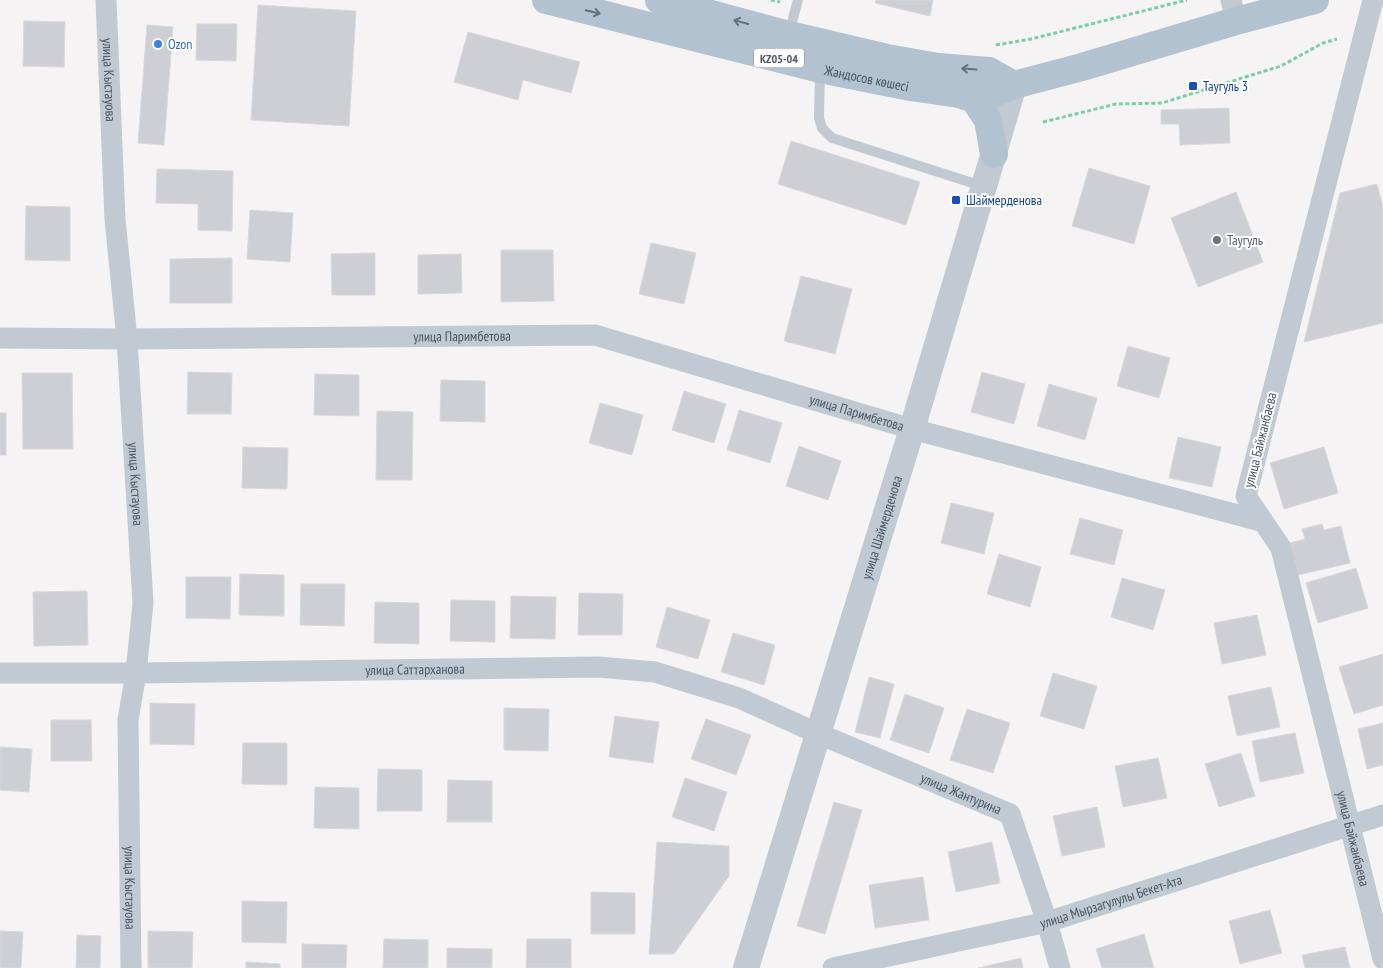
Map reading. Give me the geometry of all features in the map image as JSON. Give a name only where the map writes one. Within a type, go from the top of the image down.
[{"type":"main road","name":"Жандосов көшесі","points":[[546,0],[820,69],[910,87],[959,94],[991,94],[1014,85],[1082,67],[1234,11],[1315,0]]},
{"type":"main road","name":"Жандосов көшесі","points":[[658,0],[788,35],[887,58],[938,67],[989,71],[1014,85]]},
{"type":"main road","points":[[959,94],[974,100],[988,120],[994,154]]},
{"type":"street","name":"улица Кыстауова","points":[[106,0],[115,219],[127,339],[143,603],[136,673],[128,720],[131,968]]},
{"type":"street","name":"улица Байжанбаева","points":[[1373,0],[1246,496],[1281,548],[1383,959]]},
{"type":"street","name":"улица Шаймерденова","points":[[746,968],[912,429],[1014,85]]},
{"type":"street","name":"улица Паримбетова","points":[[0,338],[127,339],[595,335],[912,429],[1262,521]]},
{"type":"street","name":"улица Саттарханова","points":[[0,673],[598,667],[655,672],[739,698],[819,734]]},
{"type":"street","name":"улица Жантурина","points":[[819,734],[1010,814],[1047,922],[1060,968]]},
{"type":"street","name":"улица Мырзагулулы Бекет-Ата","points":[[833,968],[1047,922],[1383,815]]},
{"type":"lane","points":[[788,35],[797,3]]},
{"type":"lane","points":[[820,69],[819,118],[822,128],[832,138],[984,187]]},
{"type":"path","points":[[771,0],[797,3]]},
{"type":"path","points":[[996,46],[1186,0]]},
{"type":"path","points":[[1043,122],[1116,104],[1162,103],[1281,66],[1323,43],[1337,39]]},
{"type":"building","points":[[876,0],[933,0],[930,16],[875,3]]},
{"type":"building","points":[[258,5],[356,11],[349,126],[251,120]]},
{"type":"building","points":[[24,21],[65,22],[64,67],[23,66]]},
{"type":"building","points":[[197,24],[237,24],[236,61],[196,60]]},
{"type":"building","points":[[147,25],[173,27],[164,145],[138,143]]},
{"type":"building","points":[[468,32],[580,62],[571,93],[523,80],[518,100],[454,82]]},
{"type":"building","points":[[1229,108],[1230,143],[1180,145],[1179,124],[1161,124],[1161,110]]},
{"type":"building","points":[[791,141],[920,182],[906,225],[778,184]]},
{"type":"building","points":[[1089,168],[1150,186],[1134,244],[1072,226]]},
{"type":"building","points":[[157,169],[233,171],[232,231],[198,230],[198,204],[156,203]]},
{"type":"building","points":[[1377,184],[1383,207],[1383,323],[1304,342],[1340,193]]},
{"type":"building","name":"Таугуль","points":[[1236,192],[1263,262],[1198,287],[1171,218]]},
{"type":"building","points":[[26,206],[70,207],[70,261],[25,260]]},
{"type":"building","points":[[250,210],[293,213],[290,262],[247,259]]},
{"type":"building","points":[[651,243],[696,253],[684,304],[639,294]]},
{"type":"building","points":[[501,250],[553,250],[554,301],[501,302]]},
{"type":"building","points":[[375,253],[375,295],[332,295],[331,254]]},
{"type":"building","points":[[461,254],[462,293],[418,294],[418,255]]},
{"type":"building","points":[[232,258],[232,303],[170,303],[170,259]]},
{"type":"building","points":[[801,276],[852,289],[835,354],[784,341]]},
{"type":"building","points":[[1128,346],[1170,358],[1159,398],[1117,386]]},
{"type":"building","points":[[188,372],[232,373],[231,414],[187,414]]},
{"type":"building","points":[[982,372],[1025,384],[1014,424],[971,412]]},
{"type":"building","points":[[22,373],[72,373],[73,449],[23,449]]},
{"type":"building","points":[[315,374],[359,375],[359,416],[314,415]]},
{"type":"building","points":[[441,380],[485,381],[485,422],[440,421]]},
{"type":"building","points":[[1049,384],[1097,398],[1085,440],[1037,426]]},
{"type":"building","points":[[684,391],[726,404],[714,443],[672,430]]},
{"type":"building","points":[[600,403],[643,415],[632,455],[589,443]]},
{"type":"building","points":[[739,410],[782,423],[770,463],[727,450]]},
{"type":"building","points":[[377,411],[413,412],[412,480],[376,480]]},
{"type":"building","points":[[0,413],[6,413],[6,455],[0,455]]},
{"type":"building","points":[[1178,437],[1221,447],[1212,487],[1169,478]]},
{"type":"building","points":[[799,446],[841,461],[828,500],[786,486]]},
{"type":"building","points":[[243,447],[288,448],[287,489],[242,488]]},
{"type":"building","points":[[1324,447],[1338,493],[1284,509],[1270,463]]},
{"type":"building","points":[[951,503],[994,513],[984,554],[941,543]]},
{"type":"building","points":[[1080,518],[1123,530],[1114,565],[1070,554]]},
{"type":"building","points":[[1322,524],[1324,530],[1341,526],[1350,563],[1298,575],[1290,543],[1305,539],[1302,529]]},
{"type":"building","points":[[999,554],[1041,567],[1030,607],[987,594]]},
{"type":"building","points":[[1356,568],[1368,608],[1318,623],[1306,583]]},
{"type":"building","points":[[240,574],[284,575],[284,616],[239,615]]},
{"type":"building","points":[[186,577],[231,577],[230,619],[186,618]]},
{"type":"building","points":[[1122,578],[1165,590],[1153,630],[1111,617]]},
{"type":"building","points":[[301,584],[345,584],[344,626],[300,625]]},
{"type":"building","points":[[87,591],[88,645],[34,646],[33,592]]},
{"type":"building","points":[[579,593],[623,594],[622,635],[578,635]]},
{"type":"building","points":[[511,596],[556,597],[555,639],[510,638]]},
{"type":"building","points":[[451,600],[495,601],[495,642],[450,641]]},
{"type":"building","points":[[375,602],[419,603],[419,644],[374,643]]},
{"type":"building","points":[[667,607],[710,620],[698,659],[656,647]]},
{"type":"building","points":[[1257,615],[1266,655],[1222,664],[1214,623]]},
{"type":"building","points":[[733,633],[775,645],[764,685],[721,672]]},
{"type":"building","points":[[1383,654],[1383,705],[1354,714],[1339,667]]},
{"type":"building","points":[[1053,673],[1097,686],[1084,729],[1040,716]]},
{"type":"building","points":[[869,677],[894,684],[880,738],[855,732]]},
{"type":"building","points":[[1271,687],[1280,727],[1237,736],[1228,696]]},
{"type":"building","points":[[905,694],[944,708],[929,753],[890,740]]},
{"type":"building","points":[[150,703],[195,704],[194,745],[150,744]]},
{"type":"building","points":[[504,708],[549,709],[548,751],[504,750]]},
{"type":"building","points":[[967,709],[1010,723],[993,773],[950,760]]},
{"type":"building","points":[[615,716],[659,722],[653,763],[609,757]]},
{"type":"building","points":[[706,719],[751,735],[736,775],[691,759]]},
{"type":"building","points":[[51,720],[91,720],[92,761],[51,761]]},
{"type":"building","points":[[1383,723],[1383,765],[1367,769],[1358,729]]},
{"type":"building","points":[[1295,733],[1304,773],[1260,782],[1252,741]]},
{"type":"building","points":[[243,743],[287,743],[287,785],[242,784]]},
{"type":"building","points":[[0,747],[32,749],[29,792],[0,790]]},
{"type":"building","points":[[1241,753],[1255,796],[1219,807],[1205,764]]},
{"type":"building","points":[[1158,758],[1167,798],[1123,807],[1115,766]]},
{"type":"building","points":[[378,769],[422,770],[422,811],[377,811]]},
{"type":"building","points":[[685,778],[727,792],[714,831],[672,817]]},
{"type":"building","points":[[448,780],[492,781],[492,822],[447,822]]},
{"type":"building","points":[[315,787],[359,788],[359,829],[314,828]]},
{"type":"building","points":[[834,802],[862,810],[825,934],[797,926]]},
{"type":"building","points":[[1097,807],[1105,847],[1062,856],[1053,816]]},
{"type":"building","points":[[657,842],[729,846],[729,876],[674,954],[649,954]]},
{"type":"building","points":[[992,842],[1000,883],[956,892],[948,852]]},
{"type":"building","points":[[923,877],[929,920],[875,928],[869,885]]},
{"type":"building","points":[[591,892],[635,893],[635,934],[591,934]]},
{"type":"building","points":[[242,901],[287,902],[286,943],[242,942]]},
{"type":"building","points":[[1270,910],[1282,953],[1240,964],[1229,921]]},
{"type":"building","points":[[0,931],[23,932],[21,968],[0,968]]},
{"type":"building","points":[[148,931],[193,932],[192,968],[148,968]]},
{"type":"building","points":[[1144,934],[1154,968],[1102,968],[1096,949]]},
{"type":"building","points":[[77,935],[101,936],[100,968],[76,968]]},
{"type":"building","points":[[384,939],[428,940],[428,968],[383,968]]},
{"type":"building","points":[[527,939],[571,939],[571,968],[526,968]]},
{"type":"building","points":[[302,944],[347,945],[346,968],[302,968]]},
{"type":"building","points":[[1345,947],[1350,968],[1305,968],[1302,955]]},
{"type":"building","points":[[447,948],[492,949],[492,968],[447,968]]},
{"type":"building","points":[[1021,958],[1023,968],[978,968]]},
{"type":"building","points":[[246,962],[280,964],[280,968],[246,968]]},
{"type":"place","name":"Ozon","points":[[158,44]]},
{"type":"place","name":"Таугуль 3","points":[[1193,86]]},
{"type":"place","name":"Шаймерденова","points":[[956,200]]},
{"type":"place","name":"Таугуль","points":[[1217,240]]}]
